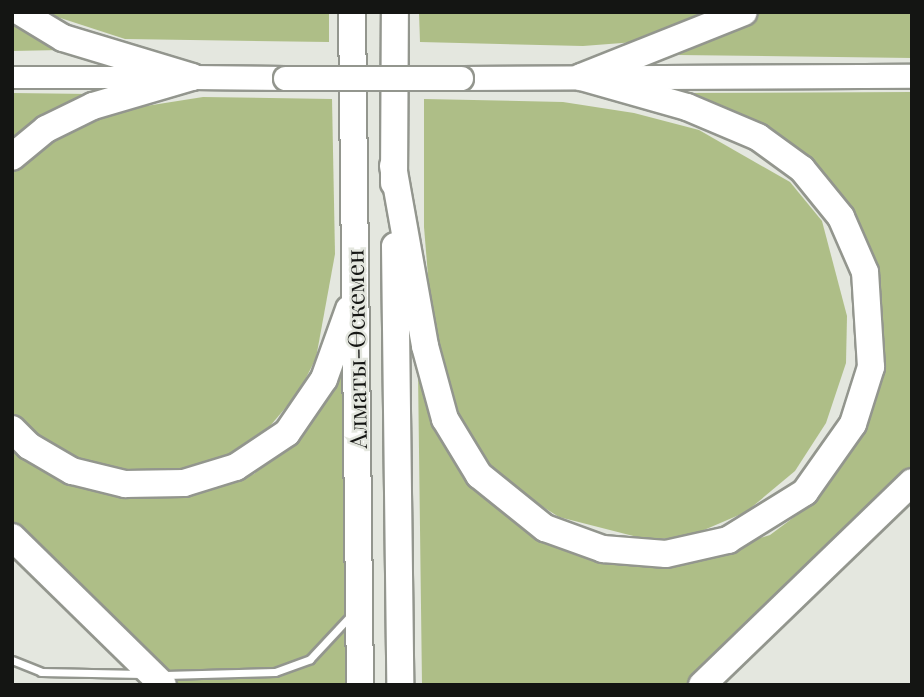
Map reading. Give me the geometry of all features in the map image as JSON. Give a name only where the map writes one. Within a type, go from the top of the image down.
[{"type":"highway","points":[[20,12],[63,38],[192,77]]},
{"type":"highway","name":"Алматы-Өскемен","points":[[352,12],[360,685]]},
{"type":"highway","name":"Алматы-Өскемен","points":[[395,12],[393,166],[400,685]]},
{"type":"highway","points":[[581,77],[744,12]]},
{"type":"highway","points":[[12,157],[46,129],[93,106],[192,77]]},
{"type":"highway","points":[[393,166],[425,346],[445,419],[479,475],[545,528],[603,550],[666,554],[727,540],[805,492],[853,424],[871,367],[865,272],[841,217],[802,169],[758,137],[687,107],[581,77]]},
{"type":"highway","points":[[12,429],[29,446],[72,471],[125,484],[184,483],[236,467],[287,433],[324,379],[356,290]]},
{"type":"highway","points":[[702,685],[912,482]]},
{"type":"highway","points":[[12,537],[158,680]]},
{"type":"main road","points":[[12,77],[912,76]]},
{"type":"lane","points":[[12,660],[41,672],[158,680],[275,672],[310,659],[358,605]]},
{"type":"green space","points":[[42,12],[329,12],[329,42],[125,39]]},
{"type":"green space","points":[[419,12],[728,12],[648,41],[583,46],[420,42]]},
{"type":"green space","points":[[763,12],[912,12],[912,58],[678,55]]},
{"type":"green space","points":[[12,22],[61,50],[12,51]]},
{"type":"green space","points":[[912,92],[912,473],[702,685],[422,685],[418,372],[443,442],[487,495],[540,538],[693,559],[770,535],[813,503],[846,454],[878,283],[753,124],[690,93]]},
{"type":"green space","points":[[12,93],[91,94],[12,138]]},
{"type":"green space","points":[[203,97],[332,99],[335,254],[316,358],[299,392],[270,426],[224,457],[182,472],[143,475],[63,456],[12,415],[12,172],[65,130],[108,112]]},
{"type":"green space","points":[[424,99],[563,102],[634,113],[699,130],[790,182],[822,221],[847,316],[846,363],[826,423],[795,471],[746,512],[690,536],[649,540],[559,517],[516,490],[474,450],[434,349],[424,227]]},
{"type":"green space","points":[[345,354],[346,685],[177,685],[12,526],[12,442],[64,479],[206,488],[254,474],[303,429]]}]
